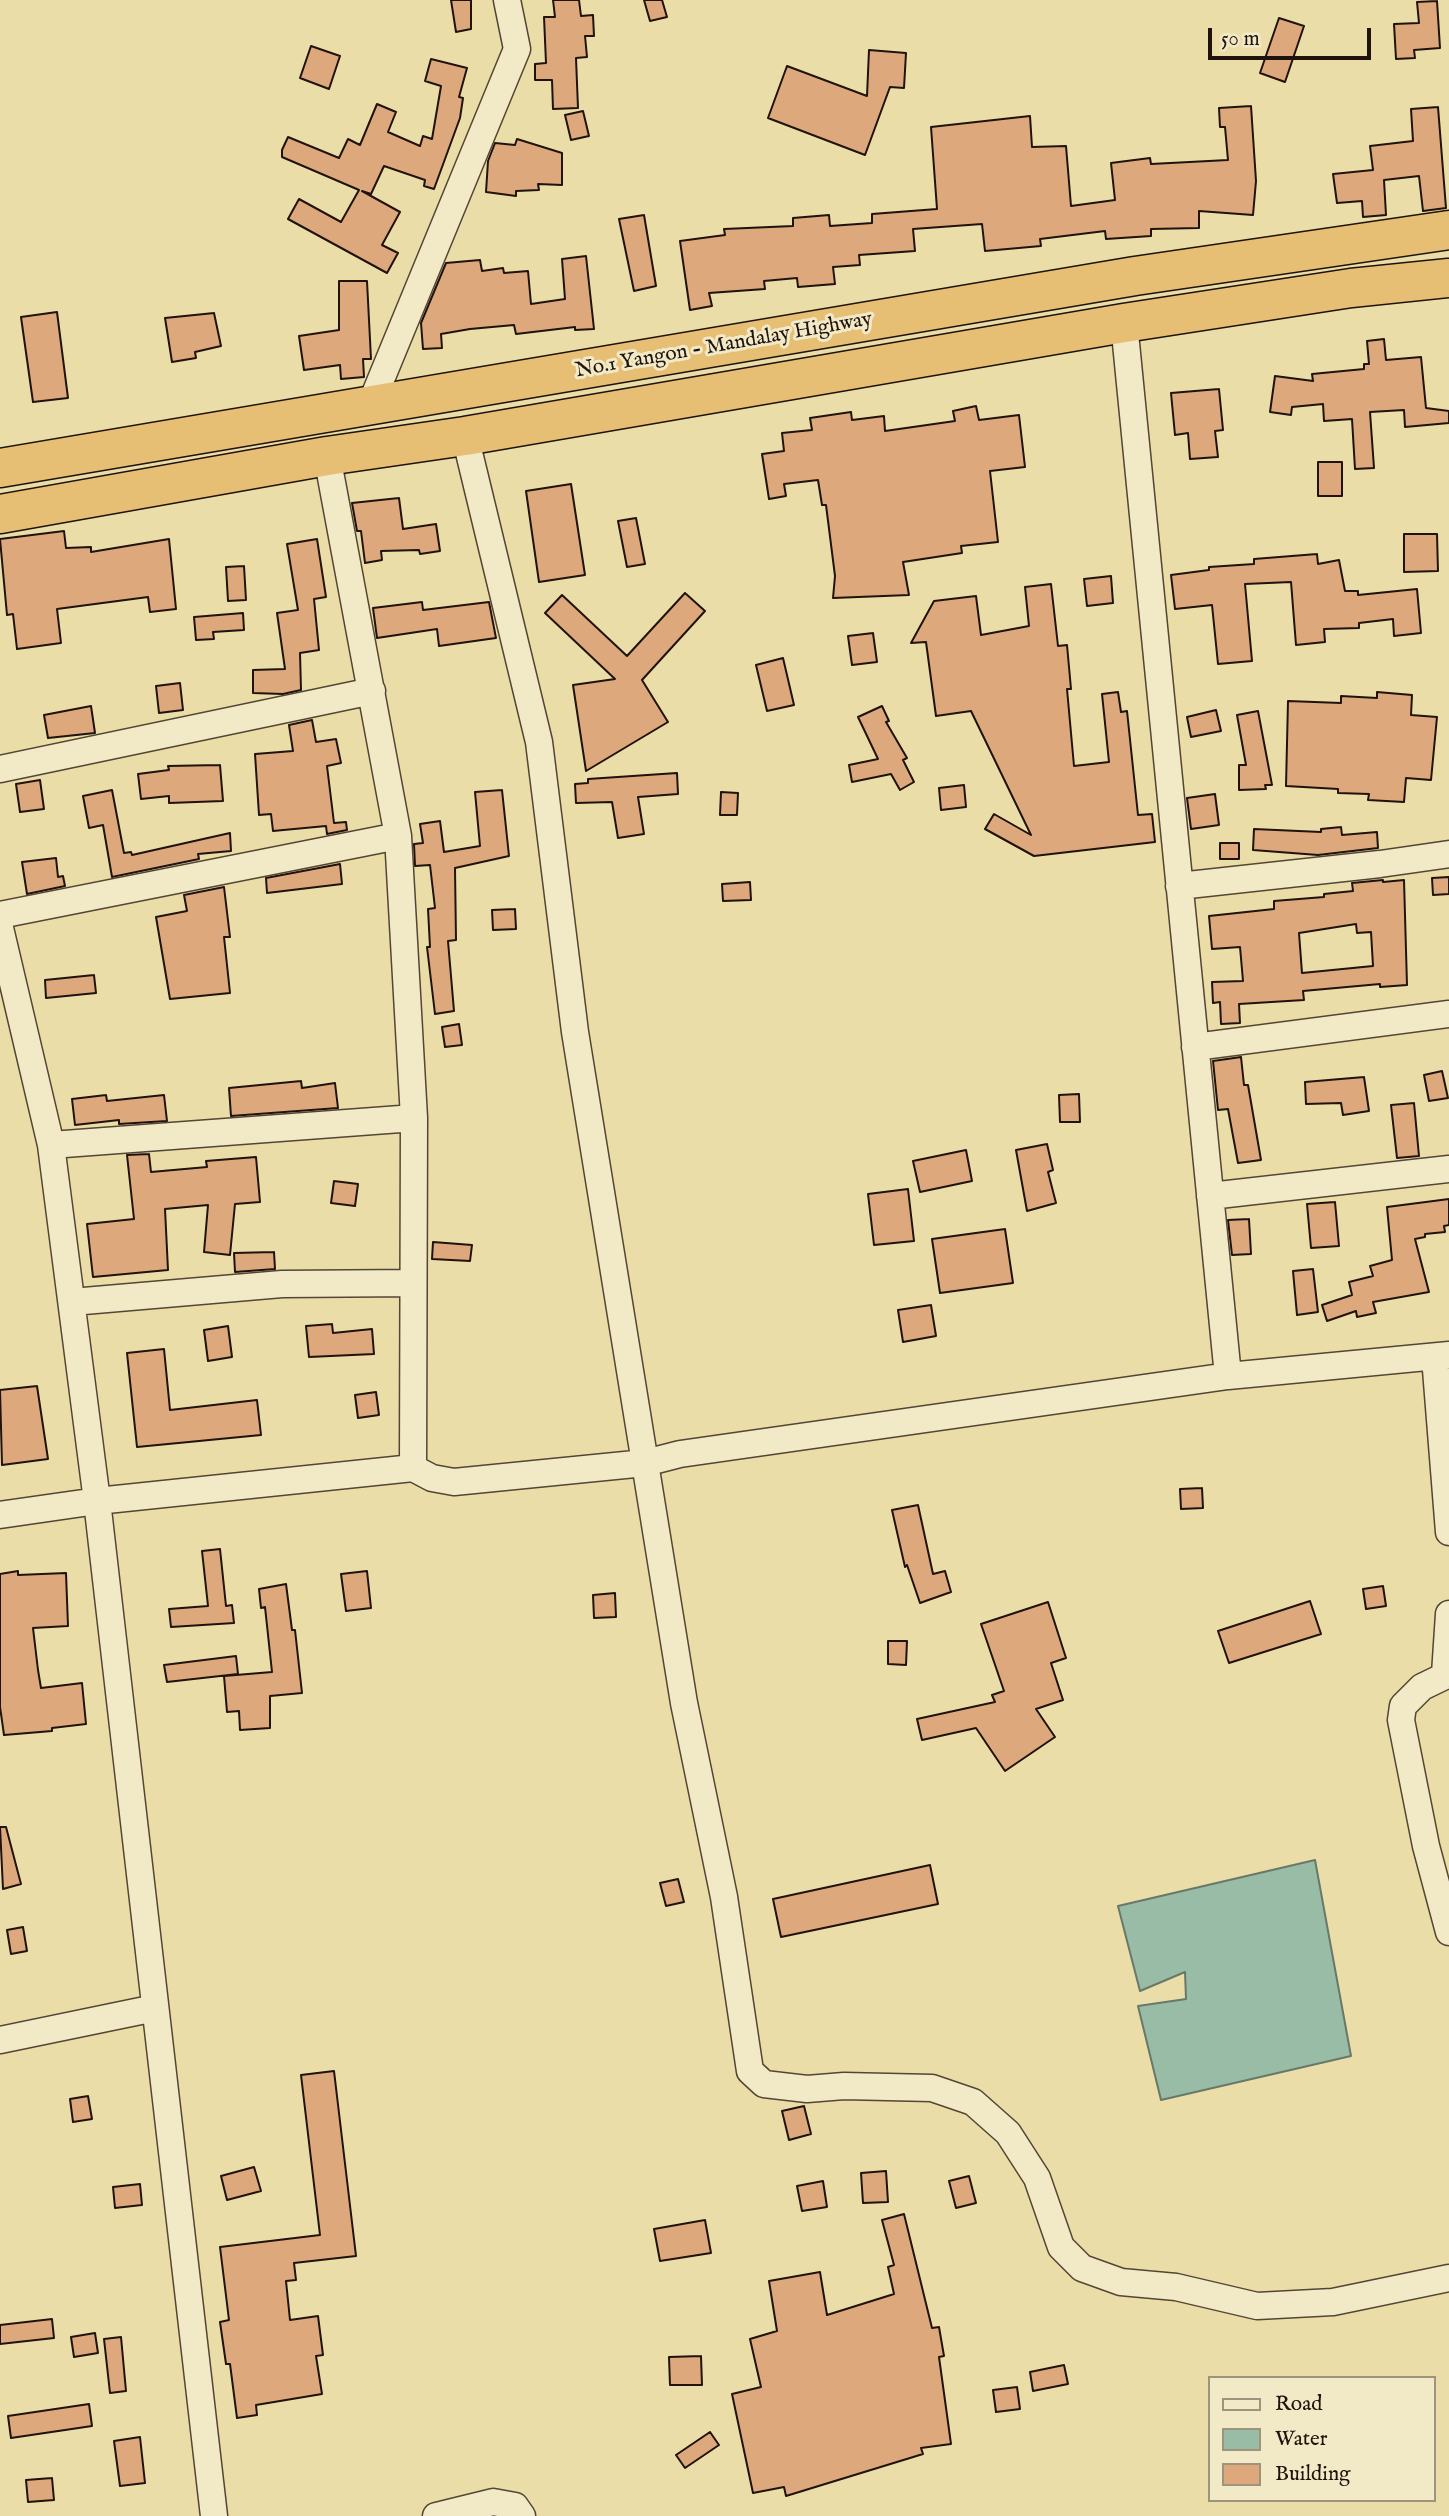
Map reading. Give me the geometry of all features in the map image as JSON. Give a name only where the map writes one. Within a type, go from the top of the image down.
[{"type":"highway","name":"No.1 Yangon - Mandalay Highway","points":[[0,468],[1135,276],[1449,230]]},
{"type":"highway","points":[[0,514],[327,456],[465,436],[1124,323],[1351,288],[1449,278]]},
{"type":"street","points":[[370,406],[517,50],[507,0]]},
{"type":"street","points":[[1124,323],[1228,1376]]},
{"type":"street","points":[[465,436],[539,742],[575,1032],[684,1703],[724,1897],[750,2071],[764,2084],[807,2089],[844,2086],[932,2088],[973,2102],[1008,2133],[1037,2178],[1061,2247],[1082,2268],[1121,2282],[1176,2287],[1257,2306],[1333,2302],[1449,2278]]},
{"type":"street","points":[[327,456],[398,836],[414,1118],[413,1468]]},
{"type":"street","points":[[0,769],[372,691]]},
{"type":"street","points":[[0,915],[398,836]]},
{"type":"street","points":[[1179,886],[1449,854]]},
{"type":"street","points":[[0,928],[51,1145],[97,1501],[214,2516]]},
{"type":"street","points":[[1195,1047],[1449,1014]]},
{"type":"street","points":[[51,1145],[414,1118]]},
{"type":"street","points":[[1210,1196],[1449,1168]]},
{"type":"street","points":[[72,1302],[282,1284],[413,1283]]},
{"type":"street","points":[[0,1515],[97,1501],[413,1468],[432,1478],[454,1482],[645,1463],[680,1454],[1228,1376],[1442,1356],[1449,1532]]},
{"type":"street","points":[[1449,1614],[1447,1674],[1422,1687],[1403,1706],[1401,1720],[1426,1846],[1449,1932]]},
{"type":"street","points":[[0,2040],[155,2008]]},
{"type":"street","points":[[436,2516],[493,2502],[515,2506],[522,2516]]},
{"type":"water","points":[[1315,1860],[1351,2056],[1161,2100],[1138,2006],[1186,1999],[1185,1972],[1140,1991],[1118,1906]]},
{"type":"building","points":[[451,0],[471,0],[471,29],[456,32]]},
{"type":"building","points":[[553,0],[579,0],[581,16],[593,15],[594,36],[585,36],[587,57],[576,58],[578,108],[553,109],[552,80],[535,80],[535,64],[546,63],[544,17],[555,17]]},
{"type":"building","points":[[644,0],[662,0],[667,17],[650,21]]},
{"type":"building","points":[[1437,1],[1440,48],[1414,50],[1415,58],[1396,59],[1394,24],[1419,23],[1417,2]]},
{"type":"building","points":[[1279,18],[1304,26],[1285,82],[1260,73]]},
{"type":"building","points":[[311,46],[340,56],[329,89],[300,78]]},
{"type":"building","points":[[869,50],[906,53],[904,88],[890,87],[865,155],[768,118],[787,66],[867,96]]},
{"type":"building","points":[[431,59],[467,68],[459,97],[463,98],[460,118],[434,189],[424,186],[425,180],[384,166],[371,194],[362,191],[400,212],[382,245],[398,253],[387,273],[288,219],[299,199],[341,222],[359,190],[282,157],[282,150],[288,137],[339,158],[348,139],[360,145],[377,104],[396,112],[388,132],[420,146],[423,136],[432,139],[441,86],[425,81]]},
{"type":"building","points":[[1251,106],[1256,181],[1253,215],[1199,211],[1199,228],[1151,229],[1151,236],[1106,239],[1105,231],[1040,239],[1041,246],[985,251],[982,224],[913,229],[915,251],[859,255],[860,265],[833,267],[835,284],[798,287],[797,278],[764,281],[765,289],[709,293],[712,306],[690,310],[680,241],[725,235],[724,229],[793,226],[793,218],[829,215],[830,226],[872,223],[872,214],[937,209],[931,127],[1030,116],[1032,147],[1066,146],[1071,206],[1115,200],[1111,163],[1150,158],[1151,164],[1228,160],[1225,127],[1220,127],[1219,108]]},
{"type":"building","points":[[1438,107],[1446,208],[1423,211],[1419,176],[1384,180],[1386,215],[1363,217],[1362,201],[1337,203],[1333,174],[1373,170],[1370,146],[1413,141],[1411,109]]},
{"type":"building","points":[[583,111],[589,136],[571,140],[565,115]]},
{"type":"building","points":[[517,139],[562,153],[562,185],[538,184],[539,190],[516,191],[516,196],[486,192],[488,161],[495,143],[515,145]]},
{"type":"building","points":[[644,215],[656,286],[634,291],[619,219]]},
{"type":"building","points":[[586,256],[594,329],[575,330],[575,327],[516,334],[514,325],[470,329],[441,334],[442,348],[423,349],[421,323],[446,263],[480,260],[482,271],[503,268],[504,273],[528,271],[531,304],[565,299],[562,259]]},
{"type":"building","points":[[339,281],[367,281],[371,359],[363,359],[364,377],[341,379],[340,365],[304,370],[299,336],[339,330]]},
{"type":"building","points":[[57,312],[68,398],[33,402],[21,317]]},
{"type":"building","points":[[214,313],[221,346],[195,352],[196,358],[172,362],[165,318]]},
{"type":"building","points":[[1384,339],[1386,360],[1421,357],[1426,408],[1449,411],[1449,423],[1405,427],[1404,410],[1370,412],[1374,468],[1355,469],[1352,419],[1324,421],[1323,404],[1292,407],[1291,415],[1270,412],[1275,376],[1313,381],[1312,374],[1364,369],[1364,364],[1369,364],[1367,341]]},
{"type":"building","points":[[1219,389],[1223,430],[1215,431],[1218,457],[1190,459],[1188,433],[1175,435],[1171,393]]},
{"type":"building","points":[[976,406],[979,420],[1019,415],[1025,467],[990,471],[998,542],[961,546],[962,553],[903,562],[909,595],[833,598],[835,576],[826,505],[822,505],[818,480],[784,484],[786,496],[769,499],[762,454],[784,451],[782,433],[812,430],[810,418],[851,412],[852,420],[884,416],[885,431],[955,421],[953,411]]},
{"type":"building","points":[[1318,462],[1342,462],[1342,496],[1318,496]]},
{"type":"building","points":[[571,484],[585,575],[539,582],[526,491]]},
{"type":"building","points":[[399,498],[403,529],[436,524],[440,551],[420,554],[419,550],[381,551],[382,560],[365,563],[361,531],[357,531],[352,503]]},
{"type":"building","points":[[636,518],[645,564],[627,567],[618,521]]},
{"type":"building","points":[[64,531],[66,548],[91,547],[91,552],[169,539],[176,609],[150,612],[148,597],[57,609],[61,643],[17,649],[13,614],[7,615],[0,539]]},
{"type":"building","points":[[1404,534],[1437,534],[1438,571],[1404,572]]},
{"type":"building","points":[[317,539],[326,597],[314,599],[319,650],[300,653],[301,690],[283,694],[253,693],[253,670],[285,669],[277,613],[298,610],[287,544]]},
{"type":"building","points":[[1317,554],[1318,564],[1339,560],[1345,591],[1358,591],[1358,595],[1417,589],[1421,633],[1394,636],[1393,619],[1359,623],[1359,628],[1324,629],[1325,642],[1296,645],[1291,582],[1245,584],[1252,661],[1218,664],[1212,605],[1175,609],[1171,575],[1209,570],[1209,567],[1254,564],[1254,559]]},
{"type":"building","points":[[244,566],[246,600],[228,601],[226,567]]},
{"type":"building","points":[[1111,576],[1113,603],[1087,606],[1084,579]]},
{"type":"building","points":[[1051,584],[1058,646],[1067,645],[1071,689],[1067,689],[1074,766],[1109,762],[1102,694],[1118,692],[1121,712],[1127,711],[1138,815],[1152,814],[1155,842],[1034,856],[985,829],[994,814],[1031,835],[971,711],[936,716],[926,642],[911,643],[934,601],[976,596],[981,635],[1029,626],[1025,587]]},
{"type":"building","points":[[685,593],[705,611],[642,680],[668,722],[586,771],[573,685],[615,679],[545,613],[562,595],[627,656]]},
{"type":"building","points":[[422,602],[423,610],[489,602],[496,638],[439,646],[437,629],[377,638],[373,608]]},
{"type":"building","points":[[243,613],[244,630],[213,632],[214,639],[196,640],[194,617]]},
{"type":"building","points":[[873,633],[877,662],[852,665],[848,636]]},
{"type":"building","points":[[783,658],[794,705],[767,711],[756,665]]},
{"type":"building","points":[[180,683],[183,710],[159,713],[156,686]]},
{"type":"building","points":[[1377,692],[1412,695],[1411,715],[1437,717],[1431,780],[1406,778],[1404,802],[1368,800],[1369,794],[1338,793],[1338,789],[1286,786],[1288,701],[1341,703],[1341,696],[1377,698]]},
{"type":"building","points":[[91,706],[95,733],[48,738],[44,715]]},
{"type":"building","points":[[882,706],[889,721],[886,722],[907,758],[903,760],[914,782],[900,790],[891,774],[852,782],[849,765],[878,759],[858,717]]},
{"type":"building","points":[[1216,710],[1221,731],[1191,737],[1187,717]]},
{"type":"building","points":[[1258,711],[1272,785],[1265,785],[1266,789],[1239,790],[1239,765],[1246,765],[1237,715]]},
{"type":"building","points":[[312,720],[316,742],[336,739],[341,763],[327,766],[334,823],[346,822],[347,830],[327,834],[326,826],[273,831],[271,814],[259,815],[255,754],[293,751],[289,725]]},
{"type":"building","points":[[220,765],[223,801],[169,803],[169,796],[141,799],[138,774],[169,770],[168,766]]},
{"type":"building","points":[[677,773],[678,794],[638,797],[644,834],[618,838],[612,802],[576,803],[575,784],[588,783],[588,779]]},
{"type":"building","points":[[40,780],[44,809],[20,812],[16,784]]},
{"type":"building","points":[[964,785],[966,807],[941,810],[939,788]]},
{"type":"building","points":[[112,790],[124,853],[131,852],[132,855],[230,833],[231,851],[198,854],[199,859],[112,877],[103,825],[89,828],[83,796]]},
{"type":"building","points":[[502,790],[509,856],[455,868],[456,940],[448,941],[454,1011],[435,1014],[427,947],[430,947],[428,909],[435,908],[430,865],[415,866],[414,844],[423,843],[420,824],[440,821],[444,852],[480,846],[475,792]]},
{"type":"building","points":[[721,792],[738,793],[737,815],[720,815]]},
{"type":"building","points":[[1215,794],[1219,825],[1191,829],[1187,798]]},
{"type":"building","points":[[1341,827],[1342,835],[1377,832],[1378,848],[1318,855],[1253,850],[1254,829],[1321,832],[1321,829]]},
{"type":"building","points":[[1220,843],[1239,843],[1239,859],[1220,859]]},
{"type":"building","points":[[56,858],[58,877],[63,876],[65,886],[27,894],[22,862]]},
{"type":"building","points":[[340,864],[342,884],[267,893],[266,878]]},
{"type":"building","points":[[1449,877],[1449,894],[1433,895],[1432,878]]},
{"type":"building","points":[[1404,880],[1407,985],[1380,987],[1380,984],[1303,991],[1304,1000],[1239,1004],[1240,1023],[1221,1024],[1220,1002],[1213,1003],[1212,982],[1243,981],[1240,947],[1212,949],[1209,916],[1274,909],[1274,901],[1324,897],[1324,894],[1353,891],[1352,883]],"holes":[[[1356,924],[1357,933],[1371,932],[1373,966],[1302,973],[1299,933]]]},
{"type":"building","points":[[750,882],[751,900],[723,901],[722,884]]},
{"type":"building","points":[[224,887],[230,937],[224,937],[230,993],[170,999],[156,917],[187,911],[184,895]]},
{"type":"building","points":[[515,909],[516,929],[493,930],[492,910]]},
{"type":"building","points":[[94,975],[96,993],[46,998],[45,980]]},
{"type":"building","points":[[459,1024],[462,1045],[445,1047],[442,1027]]},
{"type":"building","points":[[1241,1057],[1244,1085],[1248,1085],[1261,1160],[1238,1163],[1228,1109],[1218,1110],[1213,1061]]},
{"type":"building","points":[[1442,1071],[1448,1098],[1429,1101],[1424,1075]]},
{"type":"building","points":[[1364,1077],[1369,1111],[1343,1115],[1341,1103],[1306,1104],[1305,1082]]},
{"type":"building","points":[[301,1081],[302,1088],[335,1083],[338,1108],[231,1116],[229,1088]]},
{"type":"building","points":[[1079,1094],[1080,1122],[1060,1122],[1059,1095]]},
{"type":"building","points":[[106,1095],[107,1101],[164,1095],[167,1121],[119,1124],[119,1120],[75,1125],[72,1099]]},
{"type":"building","points":[[1414,1103],[1419,1156],[1397,1158],[1391,1105]]},
{"type":"building","points":[[1047,1144],[1053,1170],[1048,1172],[1056,1203],[1027,1211],[1016,1150]]},
{"type":"building","points":[[966,1150],[972,1181],[920,1192],[913,1161]]},
{"type":"building","points":[[149,1154],[151,1172],[207,1167],[206,1161],[256,1157],[260,1202],[235,1204],[230,1255],[204,1252],[208,1205],[165,1209],[168,1270],[93,1277],[87,1224],[134,1219],[127,1155]]},
{"type":"building","points":[[334,1181],[358,1184],[355,1206],[331,1203]]},
{"type":"building","points":[[908,1189],[914,1241],[874,1245],[868,1194]]},
{"type":"building","points":[[1449,1199],[1449,1225],[1444,1226],[1445,1232],[1425,1234],[1425,1237],[1415,1239],[1429,1292],[1373,1302],[1376,1313],[1357,1317],[1356,1311],[1327,1321],[1322,1305],[1352,1295],[1349,1282],[1373,1276],[1370,1266],[1392,1260],[1387,1207]]},
{"type":"building","points":[[1335,1202],[1339,1246],[1311,1248],[1307,1204]]},
{"type":"building","points":[[1249,1219],[1251,1254],[1232,1255],[1228,1220]]},
{"type":"building","points":[[1005,1229],[1013,1283],[940,1293],[932,1239]]},
{"type":"building","points":[[433,1242],[472,1245],[470,1261],[432,1259]]},
{"type":"building","points":[[274,1252],[275,1269],[235,1272],[234,1253]]},
{"type":"building","points":[[1313,1269],[1318,1312],[1297,1315],[1293,1271]]},
{"type":"building","points":[[931,1305],[936,1336],[903,1342],[898,1310]]},
{"type":"building","points":[[332,1324],[333,1333],[372,1329],[374,1354],[309,1357],[306,1326]]},
{"type":"building","points":[[228,1326],[232,1357],[208,1361],[204,1330]]},
{"type":"building","points":[[164,1349],[170,1410],[257,1400],[261,1435],[137,1447],[127,1353]]},
{"type":"building","points":[[37,1386],[48,1459],[2,1465],[0,1390]]},
{"type":"building","points":[[376,1392],[379,1415],[358,1418],[355,1395]]},
{"type":"building","points":[[1202,1488],[1203,1508],[1181,1509],[1180,1489]]},
{"type":"building","points":[[918,1505],[933,1574],[945,1571],[951,1592],[920,1603],[907,1565],[905,1567],[892,1510]]},
{"type":"building","points":[[220,1549],[226,1606],[232,1605],[234,1623],[171,1627],[169,1609],[208,1606],[202,1551]]},
{"type":"building","points":[[18,1571],[18,1575],[66,1573],[68,1626],[33,1628],[38,1670],[41,1688],[82,1683],[86,1724],[52,1728],[52,1731],[4,1735],[0,1707],[0,1574]]},
{"type":"building","points":[[367,1571],[371,1608],[346,1611],[341,1574]]},
{"type":"building","points":[[286,1584],[292,1630],[295,1630],[302,1693],[270,1696],[270,1728],[240,1730],[239,1711],[227,1712],[224,1676],[272,1672],[265,1607],[261,1608],[259,1589]]},
{"type":"building","points":[[1383,1586],[1386,1606],[1366,1609],[1363,1589]]},
{"type":"building","points":[[615,1593],[616,1617],[594,1618],[593,1595]]},
{"type":"building","points":[[1310,1601],[1321,1634],[1229,1663],[1218,1631]]},
{"type":"building","points":[[1048,1602],[1066,1658],[1051,1663],[1063,1700],[1036,1709],[1055,1737],[1005,1771],[976,1728],[922,1740],[917,1719],[995,1702],[992,1695],[1004,1691],[981,1624]]},
{"type":"building","points":[[888,1641],[907,1641],[906,1665],[888,1664]]},
{"type":"building","points":[[236,1656],[238,1674],[167,1682],[164,1665]]},
{"type":"building","points":[[0,1827],[6,1827],[21,1884],[3,1889]]},
{"type":"building","points":[[930,1865],[938,1904],[781,1937],[773,1899]]},
{"type":"building","points":[[678,1879],[684,1902],[666,1906],[660,1883]]},
{"type":"building","points":[[23,1927],[27,1951],[11,1954],[7,1930]]},
{"type":"building","points":[[334,2071],[356,2256],[294,2263],[296,2280],[286,2281],[290,2320],[318,2316],[323,2355],[316,2356],[322,2394],[256,2405],[257,2415],[237,2418],[230,2364],[226,2364],[220,2322],[229,2320],[220,2247],[320,2235],[301,2075]]},
{"type":"building","points":[[88,2096],[92,2119],[73,2122],[70,2099]]},
{"type":"building","points":[[804,2106],[811,2134],[789,2140],[782,2111]]},
{"type":"building","points":[[254,2167],[261,2191],[227,2200],[221,2176]]},
{"type":"building","points":[[886,2171],[888,2202],[863,2203],[861,2173]]},
{"type":"building","points":[[969,2176],[976,2203],[956,2208],[949,2181]]},
{"type":"building","points":[[823,2181],[827,2207],[802,2211],[797,2186]]},
{"type":"building","points":[[140,2184],[142,2205],[115,2208],[113,2187]]},
{"type":"building","points":[[904,2214],[932,2328],[939,2327],[944,2356],[939,2357],[951,2444],[921,2448],[923,2454],[786,2496],[784,2487],[753,2493],[732,2394],[761,2387],[750,2339],[777,2331],[769,2281],[820,2272],[827,2315],[894,2294],[888,2267],[894,2265],[882,2220]]},
{"type":"building","points":[[705,2220],[711,2253],[660,2261],[654,2229]]},
{"type":"building","points":[[52,2319],[54,2338],[0,2344],[0,2325]]},
{"type":"building","points":[[95,2333],[98,2353],[74,2357],[71,2337]]},
{"type":"building","points":[[121,2337],[126,2391],[110,2393],[104,2339]]},
{"type":"building","points":[[701,2356],[702,2385],[670,2385],[669,2357]]},
{"type":"building","points":[[1064,2365],[1068,2384],[1033,2391],[1030,2372]]},
{"type":"building","points":[[1017,2387],[1020,2409],[996,2412],[993,2390]]},
{"type":"building","points":[[89,2404],[92,2426],[11,2438],[8,2416]]},
{"type":"building","points":[[710,2432],[719,2445],[685,2468],[676,2455]]},
{"type":"building","points":[[140,2437],[145,2483],[120,2486],[114,2441]]},
{"type":"building","points":[[52,2478],[54,2500],[28,2502],[26,2480]]}]
